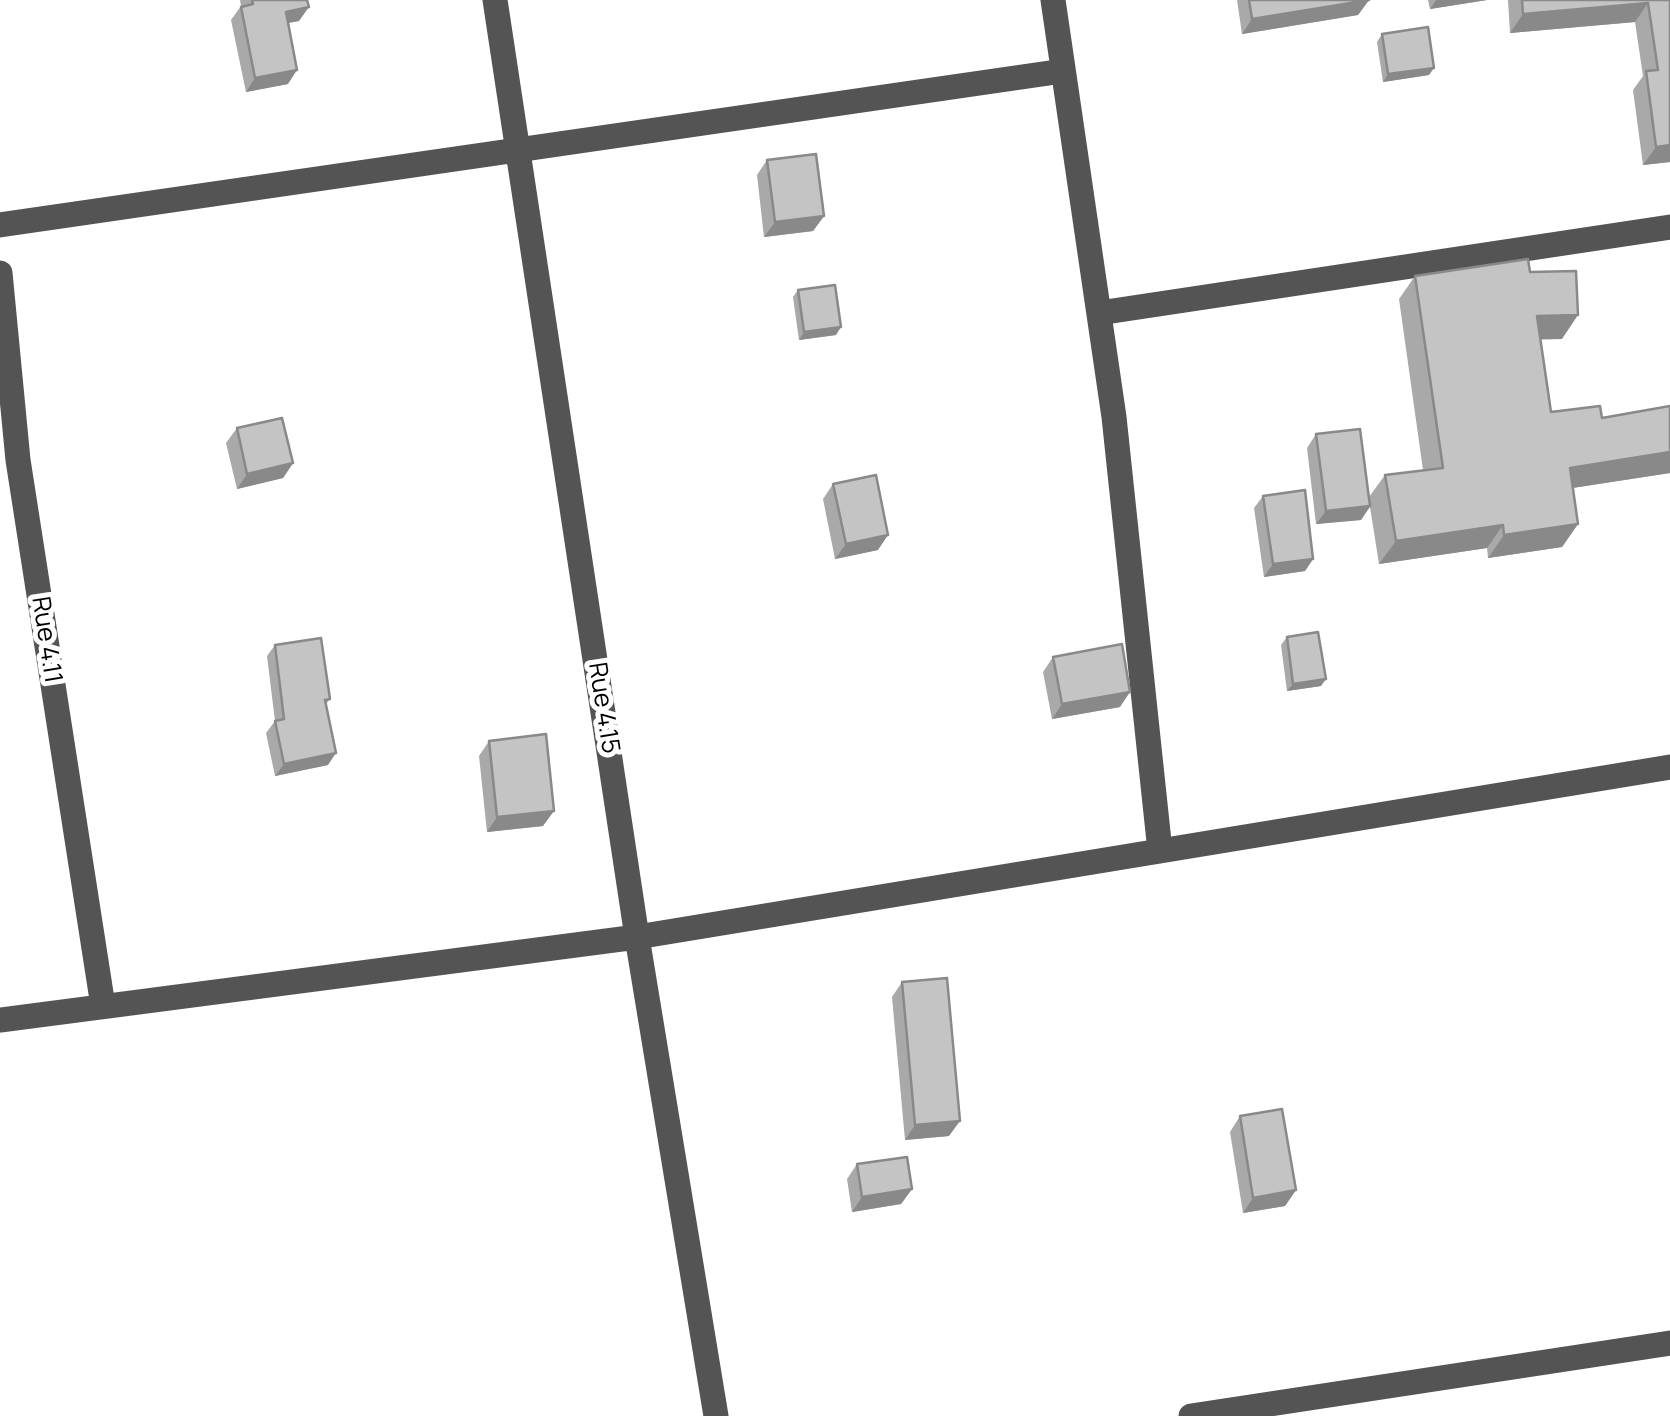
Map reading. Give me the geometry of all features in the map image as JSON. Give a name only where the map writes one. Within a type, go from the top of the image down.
[{"type":"street","name":"Rue 4.15","points":[[495,0],[637,936],[716,1416]]},
{"type":"street","points":[[1053,0],[1114,418],[1160,851]]},
{"type":"street","points":[[0,226],[1063,71]]},
{"type":"street","points":[[1099,313],[1670,227]]},
{"type":"street","name":"Rue 4.11","points":[[0,273],[9,461],[104,1006]]},
{"type":"street","points":[[0,1020],[637,936],[1670,767]]},
{"type":"street","points":[[1191,1416],[1670,1342]]},
{"type":"building","points":[[252,0],[307,0],[309,7],[286,12],[297,70],[255,78],[241,7],[253,4]]},
{"type":"building","points":[[1249,0],[1369,0],[1252,19]]},
{"type":"building","points":[[1522,0],[1670,0],[1670,145],[1656,147],[1646,71],[1658,70],[1648,3],[1523,14]]},
{"type":"building","points":[[1428,27],[1434,68],[1388,74],[1382,34]]},
{"type":"building","points":[[816,154],[824,216],[775,222],[767,160]]},
{"type":"building","points":[[1528,259],[1530,272],[1576,271],[1578,315],[1537,316],[1551,412],[1600,406],[1602,418],[1670,406],[1670,452],[1570,468],[1578,524],[1504,535],[1503,525],[1396,541],[1385,475],[1443,468],[1415,276]]},
{"type":"building","points":[[835,285],[841,327],[804,332],[798,290]]},
{"type":"building","points":[[282,418],[293,463],[247,474],[237,428]]},
{"type":"building","points":[[1360,429],[1370,506],[1326,511],[1316,434]]},
{"type":"building","points":[[876,475],[888,535],[846,544],[833,484]]},
{"type":"building","points":[[1305,490],[1313,559],[1273,564],[1263,496]]},
{"type":"building","points":[[1318,632],[1326,679],[1293,684],[1287,637]]},
{"type":"building","points":[[321,638],[330,699],[325,700],[336,753],[284,764],[275,721],[284,719],[275,645]]},
{"type":"building","points":[[1122,644],[1130,692],[1062,704],[1053,657]]},
{"type":"building","points":[[546,734],[554,811],[497,817],[489,741]]},
{"type":"building","points":[[947,978],[960,1121],[915,1125],[902,982]]},
{"type":"building","points":[[1282,1109],[1296,1190],[1253,1198],[1240,1116]]},
{"type":"building","points":[[907,1157],[912,1189],[862,1197],[857,1164]]}]
